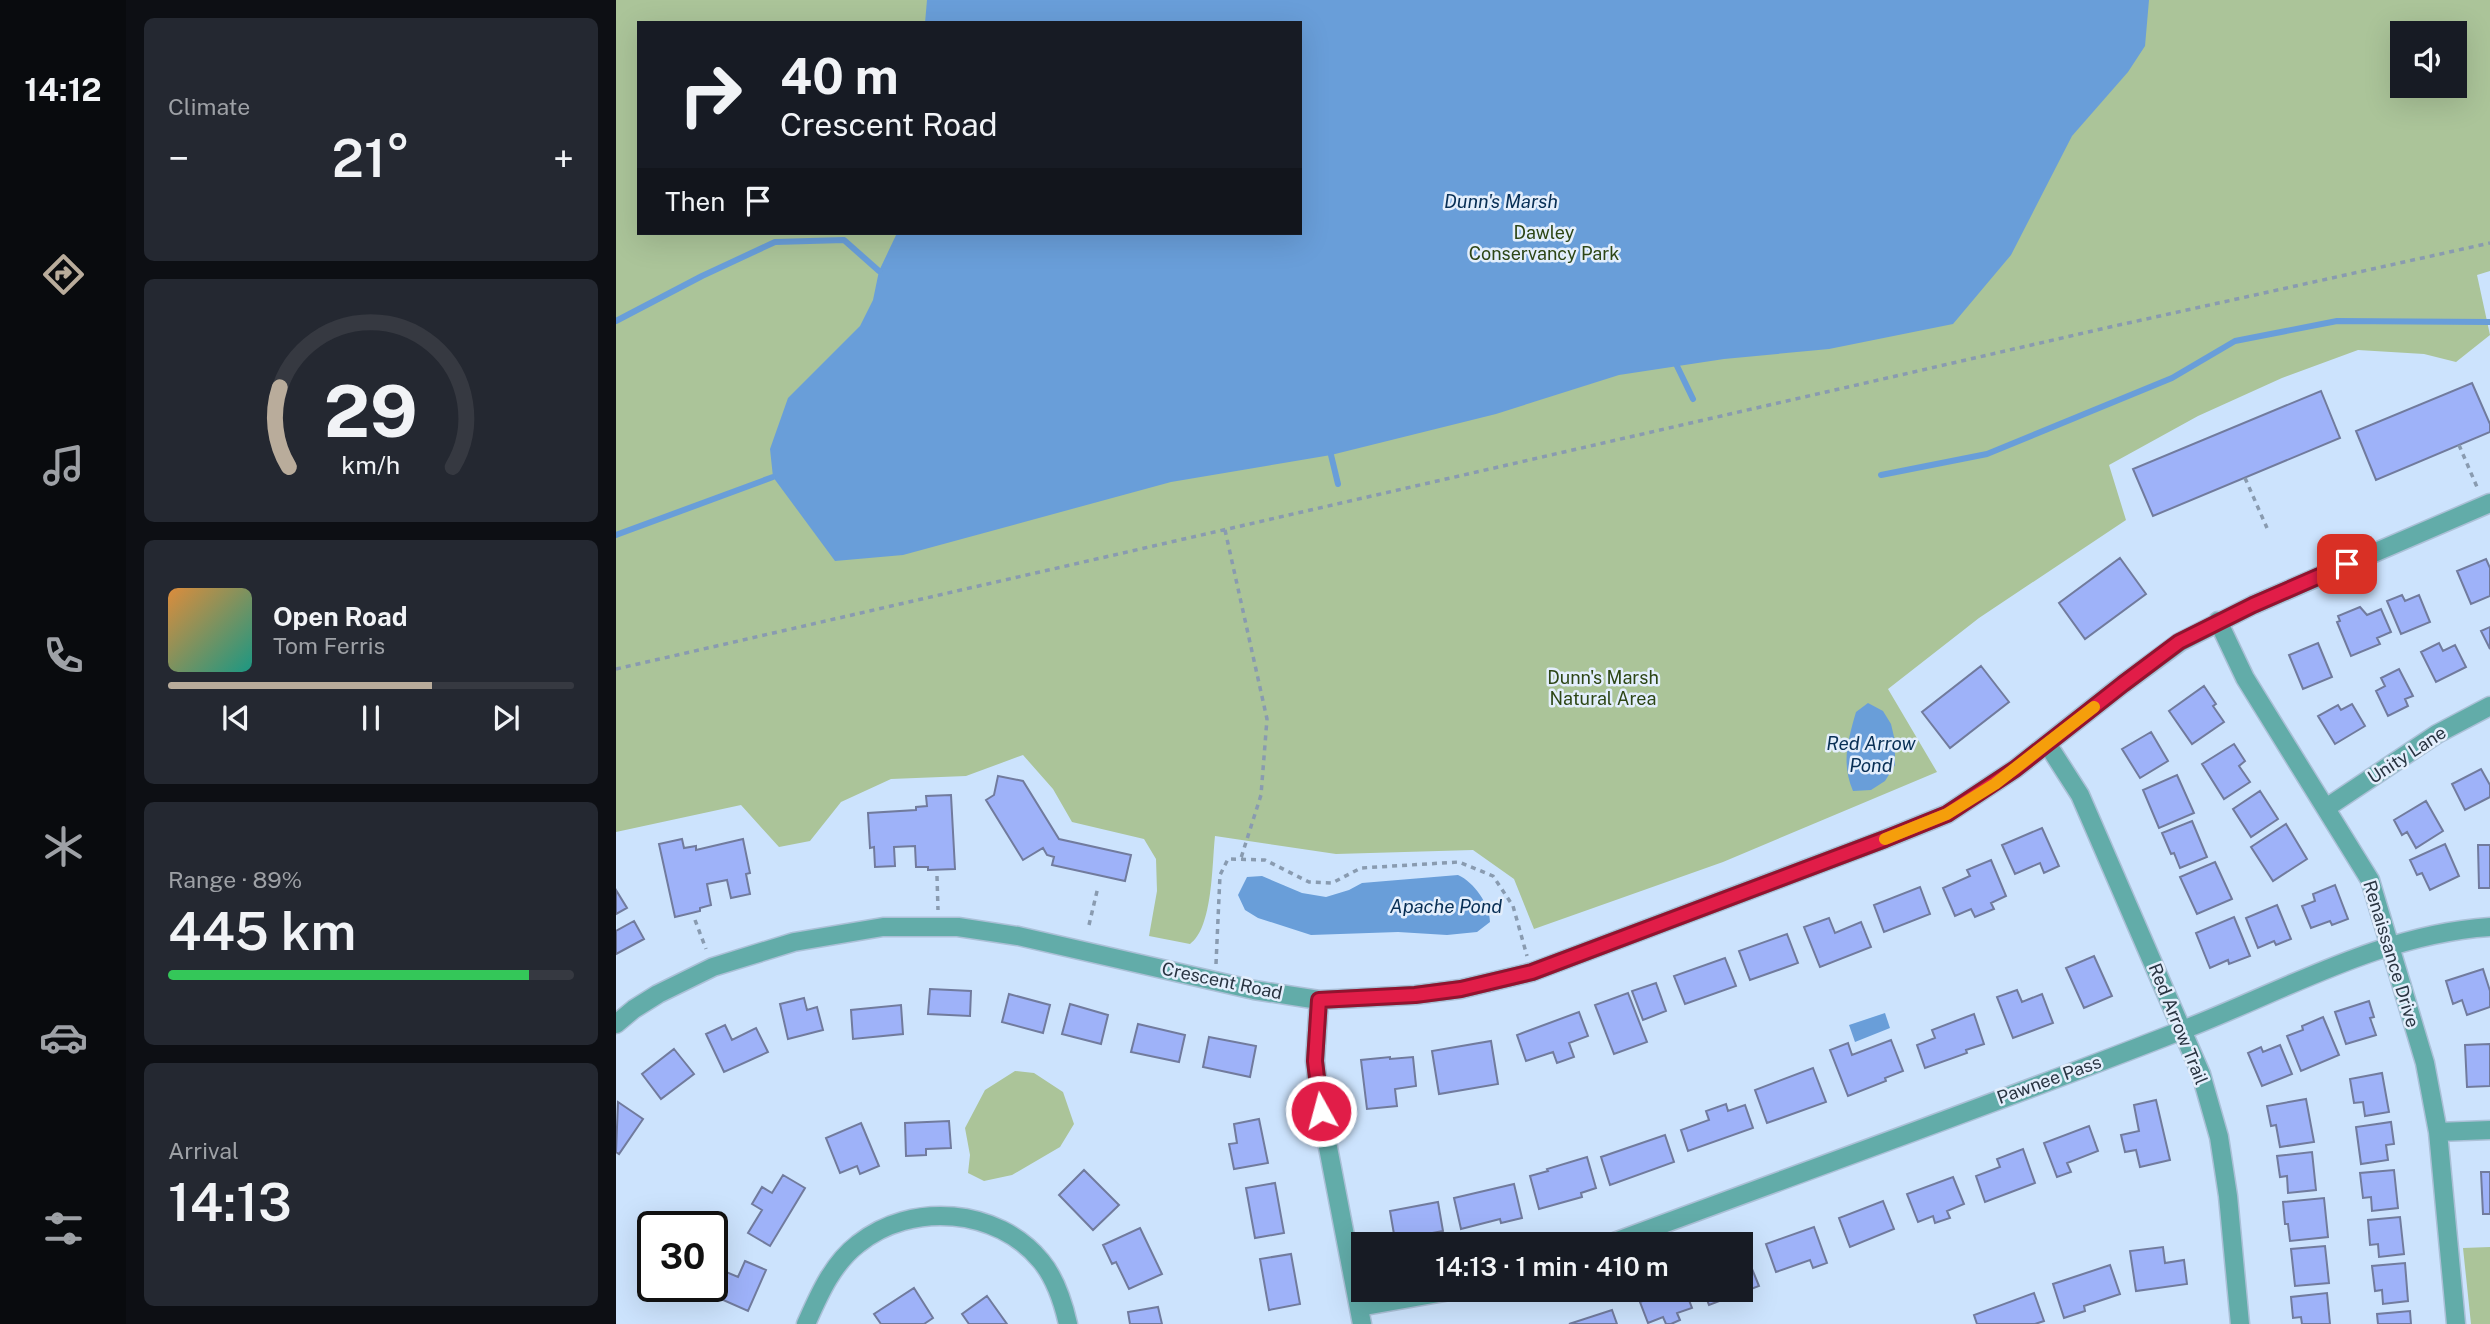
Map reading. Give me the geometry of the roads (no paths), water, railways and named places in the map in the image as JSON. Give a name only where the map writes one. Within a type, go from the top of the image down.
[{"type":"street","name":"Crescent Road","points":[[616,1024],[658,994],[713,967],[794,942],[883,927],[939,926],[1018,936],[1254,990],[1319,1000],[1415,995],[1461,989],[1532,972],[1947,814],[1995,784],[2048,745],[2179,642],[2218,621],[2487,504]]},
{"type":"street","name":"Renaissance Drive","points":[[2218,621],[2245,678],[2370,880],[2425,1063],[2438,1132],[2456,1324]]},
{"type":"street","name":"Unity Lane","points":[[2326,808],[2437,734],[2490,706]]},
{"type":"street","name":"Red Arrow Trail","points":[[2048,745],[2080,795],[2201,1074],[2219,1137],[2228,1196],[2240,1324]]},
{"type":"street","name":"Pawnee Pass","points":[[1641,1232],[2183,1030],[2391,945],[2456,929],[2490,927]]},
{"type":"street","points":[[1319,1000],[1315,1061],[1321,1111],[1360,1315],[1410,1302]]},
{"type":"street","points":[[2438,1132],[2490,1130]]},
{"type":"street","points":[[806,1324],[832,1271],[858,1243],[889,1226],[924,1216],[957,1216],[990,1224],[1018,1238],[1042,1262],[1062,1297],[1068,1324]]},
{"type":"water","name":"Dunn's Marsh","points":[[927,0],[2149,0],[2145,46],[2128,72],[2072,136],[2011,255],[1953,324],[1829,349],[1724,359],[1619,375],[1496,414],[1331,455],[1171,482],[903,555],[835,561],[773,477],[770,449],[788,398],[860,326],[873,300],[879,271],[896,235],[1302,235],[1302,21],[925,21]]},
{"type":"water","name":"Red Arrow Pond","points":[[1868,703],[1883,711],[1891,724],[1895,741],[1895,765],[1885,781],[1871,790],[1853,791],[1847,771],[1848,742],[1856,712]]},
{"type":"water","name":"Apache Pond","points":[[1458,875],[1475,888],[1487,908],[1490,922],[1477,932],[1447,935],[1398,932],[1311,935],[1258,918],[1245,910],[1238,895],[1247,877],[1262,876],[1302,893],[1326,897],[1362,883]]},
{"type":"water","points":[[1885,1013],[1890,1028],[1855,1042],[1849,1025]]},
{"type":"waterway","points":[[616,321],[775,242],[844,240],[879,271]]},
{"type":"waterway","points":[[1881,475],[1987,454],[2172,378],[2235,341],[2337,321],[2490,322]]},
{"type":"waterway","points":[[1677,366],[1693,399]]},
{"type":"waterway","points":[[1331,455],[1338,484]]},
{"type":"waterway","points":[[616,535],[773,477]]},
{"type":"park label","name":"Dawley Conservancy Park","points":[[1544,243]]},
{"type":"park label","name":"Dunn's Marsh Natural Area","points":[[1603,688]]}]
